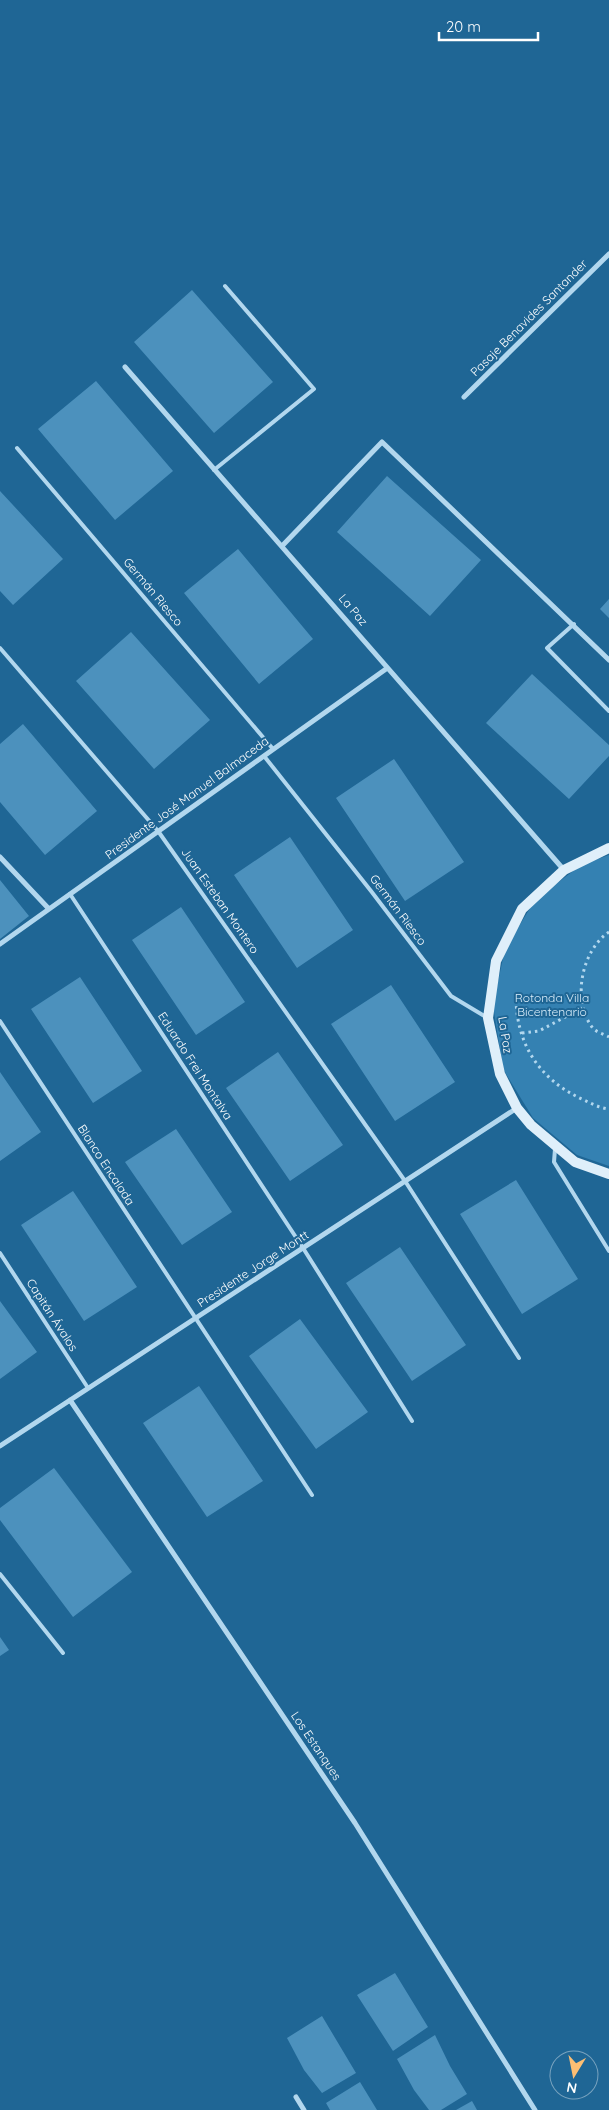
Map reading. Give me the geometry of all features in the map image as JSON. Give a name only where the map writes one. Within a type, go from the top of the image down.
[{"type":"street","name":"Pasaje Benavides Santander","points":[[464,397],[609,254]]},
{"type":"street","name":"La Paz","points":[[125,367],[282,545],[386,669],[564,870]]},
{"type":"street","points":[[282,545],[382,442],[574,624],[609,660]]},
{"type":"street","name":"Presidente José Manuel Balmaceda","points":[[0,944],[386,669]]},
{"type":"street","name":"La Paz","points":[[609,848],[564,870],[522,909],[496,961],[488,1018],[500,1074],[517,1108],[531,1126],[575,1162],[609,1174]]},
{"type":"street","points":[[0,857],[49,909]]},
{"type":"street","name":"Presidente Jorge Montt","points":[[0,1446],[517,1108]]},
{"type":"street","name":"Los Estanques","points":[[70,1400],[355,1823],[535,2110]]},
{"type":"street","points":[[296,2097],[304,2110]]},
{"type":"lane","points":[[214,470],[314,389],[225,286]]},
{"type":"lane","name":"Germán Riesco","points":[[17,448],[274,749]]},
{"type":"lane","points":[[574,624],[547,648],[609,711]]},
{"type":"lane","name":"Juan Esteban Montero","points":[[0,648],[158,831],[406,1181],[519,1358]]},
{"type":"lane","name":"Germán Riesco","points":[[264,756],[371,891],[450,996],[488,1018]]},
{"type":"lane","name":"Eduardo Frei Montalva","points":[[70,894],[303,1248],[412,1421]]},
{"type":"lane","name":"Blanco Encalada","points":[[0,1021],[312,1495]]},
{"type":"lane","points":[[555,1145],[554,1162],[609,1251]]},
{"type":"lane","name":"Capitán Ávalos","points":[[0,1253],[88,1388]]},
{"type":"lane","points":[[0,1574],[63,1653]]},
{"type":"path","points":[[609,932],[587,957],[582,987],[582,1008],[593,1029],[609,1037]]},
{"type":"path","points":[[516,985],[516,1001],[522,1033],[533,1060],[550,1081],[575,1096],[609,1109]]},
{"type":"path","points":[[522,1033],[540,1031],[582,1008]]},
{"type":"green space","name":"Rotonda Villa Bicentenario","points":[[609,855],[609,1166],[577,1155],[533,1118],[503,1069],[493,1005],[505,949],[535,900],[581,865]]},
{"type":"building","points":[[192,290],[273,382],[214,433],[134,342]]},
{"type":"building","points":[[96,381],[173,471],[115,520],[38,429]]},
{"type":"building","points":[[387,476],[481,560],[430,616],[337,532]]},
{"type":"building","points":[[0,491],[63,559],[13,605],[0,591]]},
{"type":"building","points":[[238,549],[313,639],[259,684],[184,593]]},
{"type":"building","points":[[609,599],[609,618],[600,609]]},
{"type":"building","points":[[131,632],[210,720],[154,769],[76,681]]},
{"type":"building","points":[[532,674],[609,745],[609,756],[569,799],[486,723]]},
{"type":"building","points":[[23,724],[97,811],[45,855],[0,802],[0,744]]},
{"type":"building","points":[[394,759],[464,862],[405,901],[336,798]]},
{"type":"building","points":[[290,837],[353,930],[297,968],[234,875]]},
{"type":"building","points":[[0,880],[29,916],[0,939]]},
{"type":"building","points":[[181,907],[245,1002],[196,1035],[132,940]]},
{"type":"building","points":[[80,977],[142,1071],[93,1103],[31,1009]]},
{"type":"building","points":[[391,985],[455,1082],[395,1121],[331,1024]]},
{"type":"building","points":[[278,1052],[343,1145],[290,1181],[226,1088]]},
{"type":"building","points":[[0,1072],[41,1132],[0,1161]]},
{"type":"building","points":[[176,1129],[232,1212],[182,1245],[125,1162]]},
{"type":"building","points":[[516,1180],[578,1279],[522,1314],[460,1214]]},
{"type":"building","points":[[73,1191],[137,1287],[84,1321],[21,1225]]},
{"type":"building","points":[[400,1247],[466,1345],[412,1381],[346,1283]]},
{"type":"building","points":[[0,1301],[37,1352],[0,1379]]},
{"type":"building","points":[[300,1319],[368,1412],[316,1449],[249,1356]]},
{"type":"building","points":[[199,1386],[263,1481],[207,1517],[143,1423]]},
{"type":"building","points":[[54,1468],[132,1572],[73,1617],[0,1520],[0,1508]]},
{"type":"building","points":[[0,1637],[9,1650],[0,1656]]},
{"type":"building","points":[[395,1973],[428,2027],[393,2051],[357,1995]]},
{"type":"building","points":[[322,2016],[356,2073],[322,2093],[304,2070],[287,2038]]},
{"type":"building","points":[[435,2035],[450,2066],[467,2094],[441,2110],[429,2110],[414,2090],[397,2059]]},
{"type":"building","points":[[360,2082],[377,2110],[330,2110],[326,2103]]},
{"type":"building","points":[[472,2101],[477,2110],[456,2110]]}]
